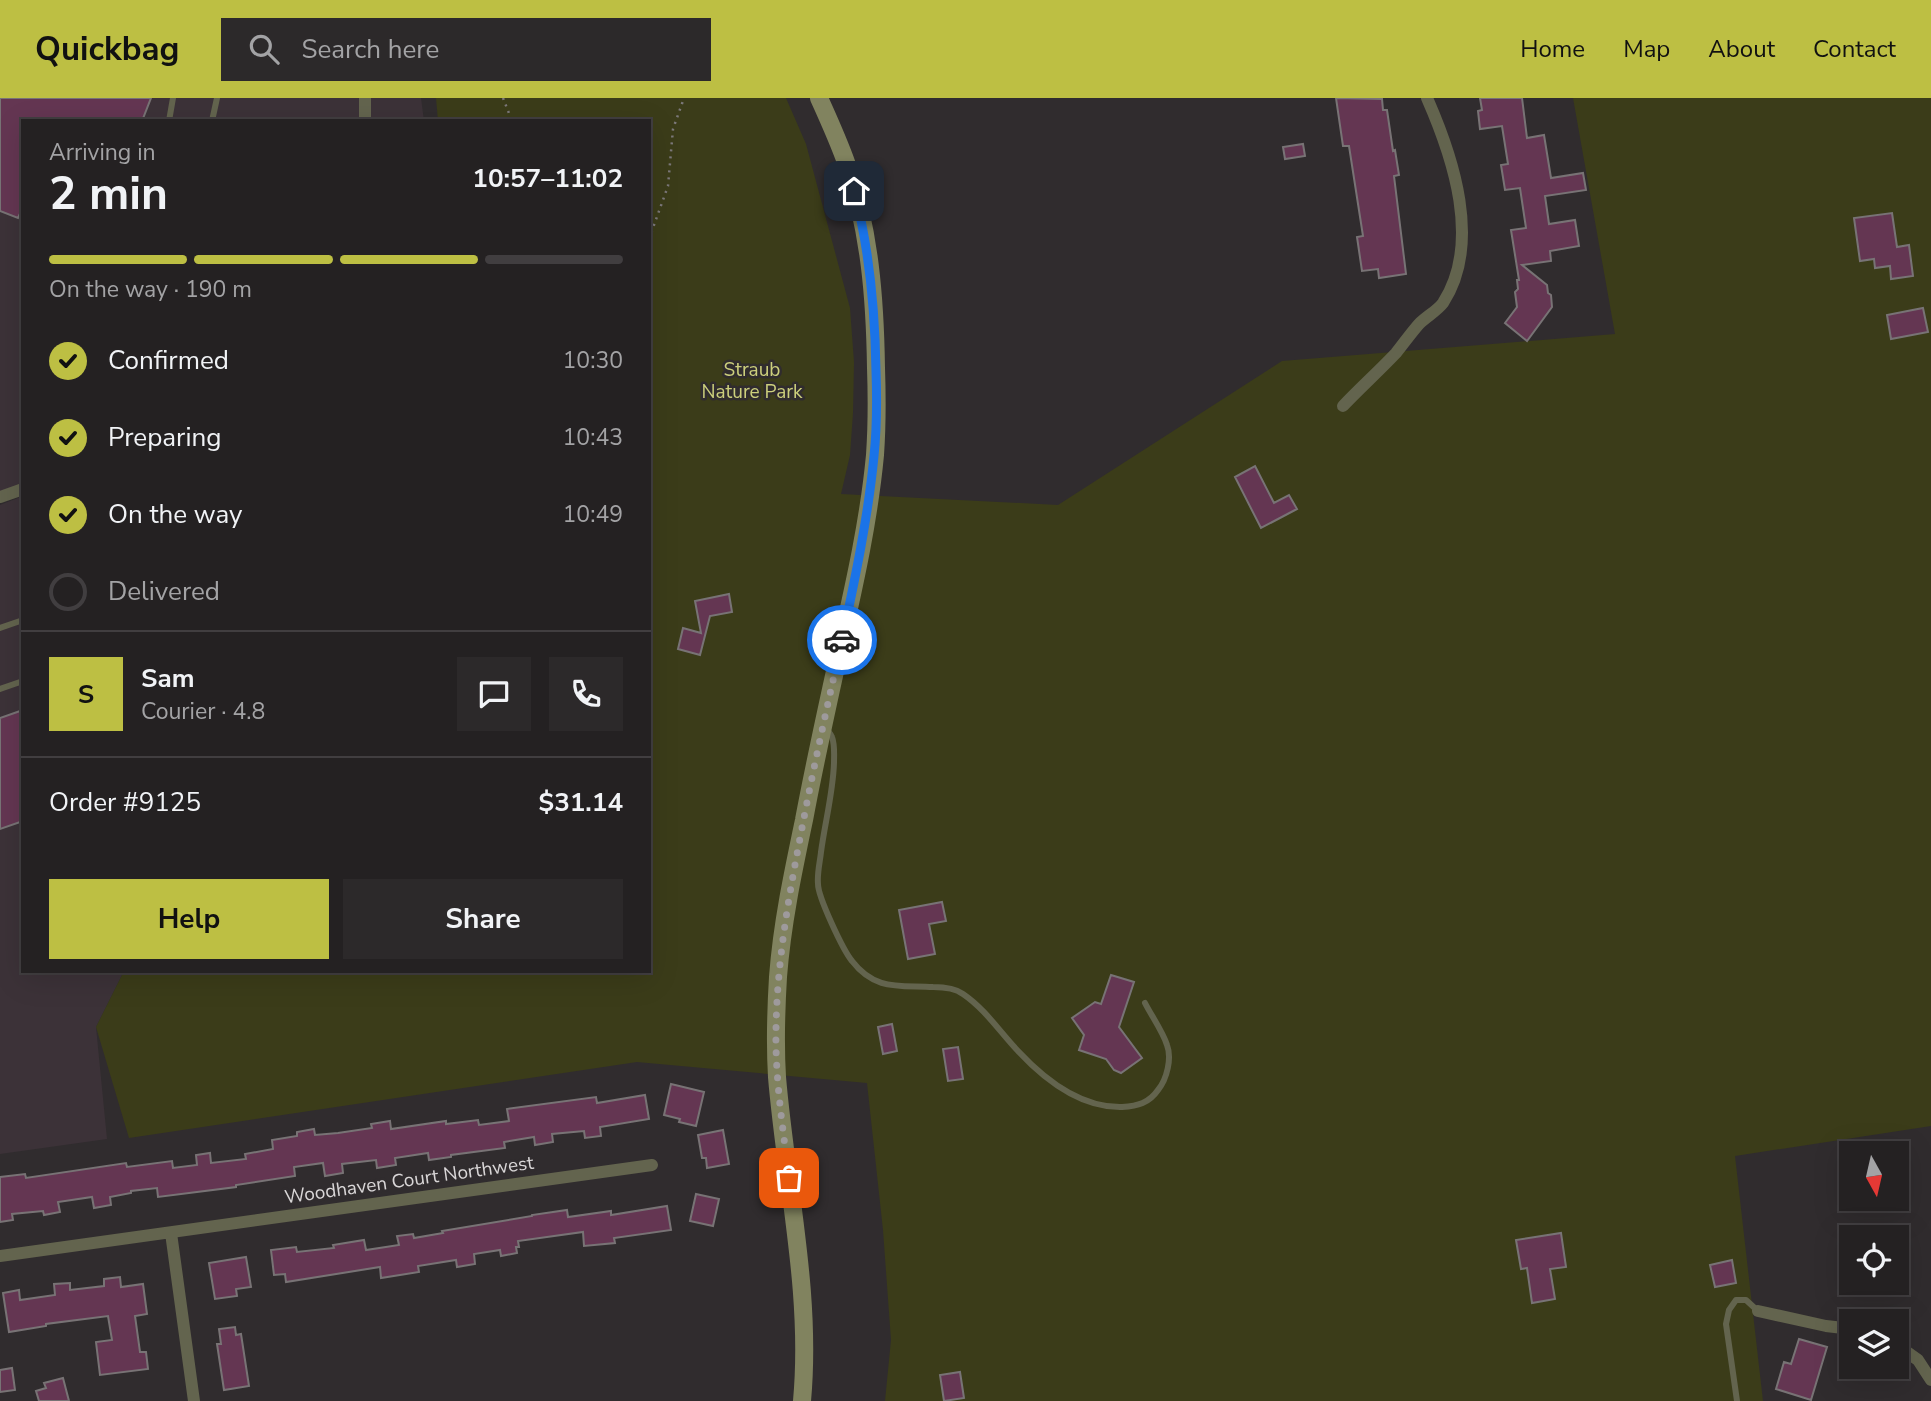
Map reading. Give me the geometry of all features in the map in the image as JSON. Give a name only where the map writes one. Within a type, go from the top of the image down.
[{"type":"main road","points":[[802,1401],[805,1360],[802,1298],[777,1077],[779,973],[787,903],[855,580],[868,505],[875,454],[877,407],[870,262],[849,168],[819,98]]},
{"type":"street","points":[[365,98],[365,119]]},
{"type":"street","points":[[1343,406],[1395,354],[1420,323],[1441,306],[1454,284],[1463,222],[1450,158],[1427,98]]},
{"type":"street","points":[[0,497],[21,490]]},
{"type":"street","name":"Woodhaven Court Northwest","points":[[0,1256],[652,1165]]},
{"type":"street","points":[[171,1233],[194,1401]]},
{"type":"street","points":[[1758,1311],[1839,1328]]},
{"type":"street","points":[[1909,1354],[1918,1360],[1931,1380]]},
{"type":"lane","points":[[169,119],[173,98]]},
{"type":"lane","points":[[212,119],[217,98]]},
{"type":"lane","points":[[0,628],[21,621]]},
{"type":"lane","points":[[0,689],[21,682]]},
{"type":"lane","points":[[823,724],[832,738],[833,785],[826,816],[818,886],[850,960],[864,974],[881,984],[940,987],[962,993],[1053,1083],[1086,1101],[1113,1107],[1143,1104],[1151,1099],[1165,1080],[1168,1046],[1145,1003]]},
{"type":"lane","points":[[1737,1401],[1726,1324],[1729,1310],[1736,1300],[1746,1300],[1758,1311]]},
{"type":"path","points":[[503,98],[511,119]]},
{"type":"path","points":[[651,233],[668,186],[673,129],[684,98]]},
{"type":"shaded area","points":[[0,98],[421,98],[424,119],[21,119],[21,490],[0,497]]},
{"type":"shaded area","points":[[21,497],[21,973],[123,973],[96,1027],[107,1139],[0,1154],[0,505]]},
{"type":"green space","name":"Straub Nature Park","points":[[436,98],[786,98],[806,144],[850,308],[854,362],[853,413],[850,455],[841,494],[1058,505],[1282,361],[1615,334],[1573,98],[1931,98],[1931,1126],[1735,1156],[1763,1401],[885,1401],[891,1340],[883,1230],[867,1083],[637,1062],[129,1138],[96,1027],[123,973],[651,973],[651,119],[438,119]]},
{"type":"building","points":[[0,98],[151,98],[143,119],[21,119],[21,211],[18,218],[0,211]]},
{"type":"building","points":[[1336,98],[1382,99],[1383,110],[1387,110],[1399,175],[1394,176],[1406,274],[1379,278],[1378,269],[1362,271],[1357,237],[1363,236],[1349,146],[1343,146]]},
{"type":"building","points":[[1480,98],[1522,98],[1527,138],[1544,135],[1551,178],[1583,173],[1586,190],[1545,196],[1549,224],[1575,220],[1579,246],[1550,251],[1551,261],[1522,265],[1547,285],[1552,307],[1527,341],[1505,323],[1517,307],[1515,292],[1519,280],[1511,230],[1526,228],[1520,188],[1505,190],[1501,165],[1508,164],[1502,126],[1480,129]]},
{"type":"building","points":[[1303,144],[1305,156],[1285,159],[1283,147]]},
{"type":"building","points":[[1892,213],[1897,247],[1909,245],[1913,276],[1891,279],[1890,266],[1875,268],[1874,259],[1860,261],[1854,218]]},
{"type":"building","points":[[1923,308],[1928,332],[1891,339],[1887,315]]},
{"type":"building","points":[[1255,466],[1274,503],[1289,495],[1297,509],[1261,528],[1235,477]]},
{"type":"building","points":[[729,594],[732,612],[710,616],[700,655],[678,649],[683,628],[701,633],[695,601]]},
{"type":"building","points":[[21,711],[21,822],[0,829],[0,718]]},
{"type":"building","points":[[942,902],[946,921],[929,924],[935,954],[908,959],[899,910]]},
{"type":"building","points":[[1111,975],[1134,982],[1119,1027],[1142,1058],[1121,1073],[1114,1070],[1106,1059],[1079,1050],[1084,1035],[1072,1018],[1095,1002],[1101,1004]]},
{"type":"building","points":[[892,1024],[897,1051],[883,1054],[878,1027]]},
{"type":"building","points":[[958,1047],[963,1079],[948,1081],[943,1049]]},
{"type":"building","points":[[671,1084],[704,1092],[696,1126],[664,1115]]},
{"type":"building","points":[[645,1095],[649,1119],[600,1127],[601,1136],[585,1138],[584,1131],[552,1134],[553,1142],[535,1145],[534,1137],[504,1142],[505,1148],[451,1157],[429,1160],[428,1153],[395,1158],[396,1165],[377,1168],[376,1160],[342,1164],[343,1173],[325,1176],[323,1163],[294,1167],[295,1176],[158,1197],[157,1188],[131,1191],[110,1197],[111,1205],[94,1208],[92,1197],[58,1202],[60,1212],[44,1215],[43,1211],[12,1214],[13,1220],[0,1222],[0,1177],[25,1174],[26,1178],[126,1163],[127,1167],[172,1161],[173,1168],[197,1165],[196,1155],[210,1153],[211,1163],[246,1159],[245,1154],[273,1149],[272,1140],[297,1136],[297,1132],[314,1129],[315,1135],[338,1133],[372,1128],[371,1124],[390,1121],[391,1129],[446,1121],[446,1124],[478,1120],[479,1125],[509,1121],[507,1109],[596,1097],[597,1103]]},
{"type":"building","points":[[723,1130],[729,1164],[707,1168],[706,1158],[702,1158],[698,1135]]},
{"type":"building","points":[[696,1194],[719,1199],[713,1226],[690,1221]]},
{"type":"building","points":[[667,1206],[671,1230],[614,1238],[615,1243],[584,1246],[583,1232],[518,1241],[517,1253],[501,1256],[500,1250],[474,1254],[475,1264],[457,1267],[456,1260],[418,1266],[419,1272],[381,1278],[380,1267],[286,1282],[285,1274],[274,1275],[271,1250],[296,1247],[297,1252],[334,1248],[333,1245],[364,1240],[366,1250],[399,1245],[397,1236],[413,1234],[414,1238],[532,1215],[567,1210],[568,1217],[611,1211],[611,1215]]},
{"type":"building","points":[[1561,1233],[1566,1267],[1550,1269],[1555,1299],[1532,1303],[1527,1268],[1521,1269],[1516,1240]]},
{"type":"building","points":[[246,1257],[251,1287],[236,1289],[237,1296],[215,1299],[209,1263]]},
{"type":"building","points":[[1732,1260],[1736,1283],[1715,1287],[1710,1265]]},
{"type":"building","points":[[120,1277],[121,1287],[143,1284],[147,1314],[135,1316],[140,1352],[146,1352],[148,1369],[100,1375],[96,1342],[112,1340],[108,1316],[9,1332],[3,1293],[19,1290],[20,1300],[55,1295],[54,1284],[70,1283],[70,1290],[104,1286],[104,1279]]},
{"type":"building","points":[[235,1327],[236,1335],[241,1334],[249,1386],[224,1390],[217,1344],[221,1344],[219,1329]]},
{"type":"building","points":[[1799,1339],[1827,1347],[1811,1400],[1776,1389],[1784,1362],[1791,1364]]},
{"type":"building","points":[[12,1368],[15,1390],[0,1392],[0,1370]]},
{"type":"building","points":[[960,1372],[964,1398],[944,1401],[940,1375]]},
{"type":"building","points":[[63,1378],[69,1401],[39,1401],[36,1391],[46,1388],[44,1383]]},
{"type":"way so far","points":[[789,1178],[777,1077],[779,973],[787,903],[816,754],[842,640]]},
{"type":"route","points":[[842,640],[868,505],[875,454],[877,407],[870,262],[854,191]]}]
